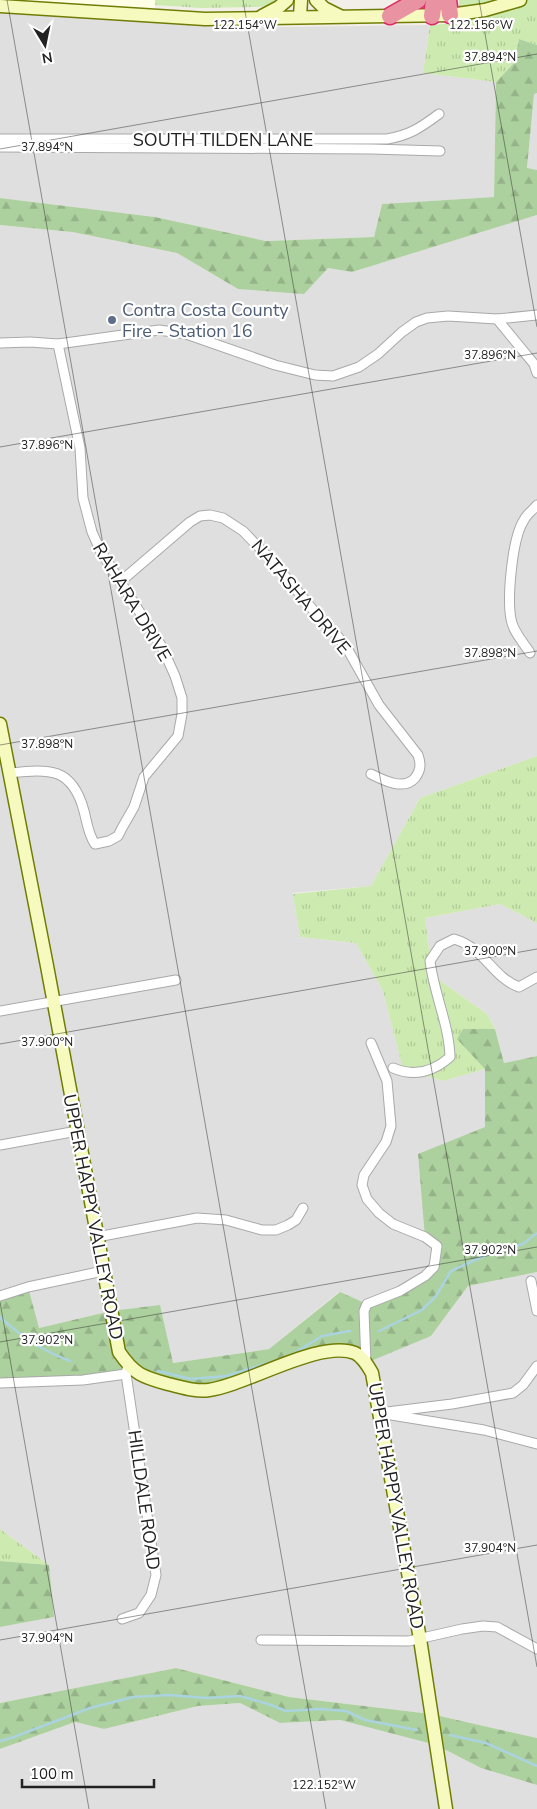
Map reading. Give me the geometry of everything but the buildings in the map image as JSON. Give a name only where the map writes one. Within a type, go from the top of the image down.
[{"type":"highway","points":[[390,16],[418,0]]},
{"type":"street","points":[[256,18],[275,10],[287,0]]},
{"type":"street","points":[[300,17],[301,0]]},
{"type":"street","points":[[316,0],[324,8],[342,16]]},
{"type":"street","points":[[0,6],[168,18],[256,18],[390,16],[449,7],[485,10],[520,0]]},
{"type":"street","name":"SOUTH TILDEN LANE","points":[[0,140],[387,139],[402,137],[416,131],[439,114]]},
{"type":"street","points":[[0,147],[362,149],[440,152]]},
{"type":"street","points":[[0,343],[30,342],[58,344],[159,330],[186,334],[275,365],[315,375],[333,376],[359,367],[378,354],[402,332],[416,322],[427,318],[448,316],[497,320],[537,314]]},
{"type":"street","points":[[497,320],[534,364],[537,373]]},
{"type":"street","name":"RAHARA DRIVE","points":[[9,773],[29,771],[54,772],[70,781],[79,794],[90,837],[95,844],[108,841],[118,836],[134,807],[144,777],[178,736],[182,714],[182,698],[175,676],[162,647],[100,550],[92,532],[83,498],[80,448],[58,344]]},
{"type":"street","points":[[530,654],[511,620],[510,590],[515,544],[523,521],[537,505]]},
{"type":"street","name":"NATASHA DRIVE","points":[[120,582],[190,522],[200,516],[210,515],[223,518],[243,531],[274,562],[324,623],[340,639],[379,705],[418,755],[420,762],[419,772],[412,781],[401,784],[389,782],[371,774]]},
{"type":"street","name":"UPPER HAPPY VALLEY ROAD","points":[[0,724],[119,1352],[127,1370],[150,1379],[197,1390],[210,1390],[238,1382],[315,1354],[339,1351],[356,1353],[366,1363],[372,1373],[420,1639],[446,1809]]},
{"type":"street","points":[[393,1068],[404,1072],[417,1073],[440,1066],[450,1057],[448,1035],[430,962],[440,946],[454,939],[466,942],[478,951],[509,983],[519,986],[537,977]]},
{"type":"street","points":[[0,1011],[176,980]]},
{"type":"street","points":[[366,1363],[364,1311],[367,1304],[400,1291],[425,1276],[434,1267],[437,1246],[425,1237],[393,1224],[367,1199],[362,1185],[364,1175],[386,1142],[391,1126],[387,1081],[371,1043]]},
{"type":"street","points":[[0,1145],[77,1131]]},
{"type":"street","points":[[97,1237],[197,1218],[226,1220],[262,1230],[276,1230],[296,1220],[302,1208]]},
{"type":"street","points":[[0,1296],[28,1287],[103,1271]]},
{"type":"street","points":[[531,1281],[537,1311]]},
{"type":"street","points":[[379,1413],[452,1404],[513,1393],[524,1385],[537,1366]]},
{"type":"street","points":[[0,1383],[83,1380],[127,1370]]},
{"type":"street","name":"HILLDALE ROAD","points":[[122,1619],[138,1613],[151,1594],[156,1575],[127,1370]]},
{"type":"street","points":[[379,1413],[484,1430],[537,1444]]},
{"type":"street","points":[[261,1640],[392,1642],[420,1639],[482,1626],[497,1627],[537,1648]]},
{"type":"shaded area","points":[[0,0],[155,0],[154,17]]},
{"type":"shaded area","points":[[0,6],[205,19],[216,28],[430,25],[423,73],[496,82],[494,197],[382,204],[374,237],[266,241],[155,217],[0,198]]},
{"type":"shaded area","points":[[534,93],[537,93],[537,170],[527,169]]},
{"type":"shaded area","points":[[537,215],[537,756],[420,798],[371,886],[293,893],[300,937],[356,943],[383,991],[404,1072],[417,1073],[443,1081],[485,1069],[485,1127],[437,1246],[434,1267],[367,1304],[339,1292],[269,1349],[173,1363],[111,1311],[39,1328],[0,1296],[0,225],[72,232],[177,253],[238,289],[328,268],[352,272]]},
{"type":"shaded area","points":[[500,904],[537,923],[537,1056],[504,1063],[495,1029],[487,1014],[432,975],[425,918]]},
{"type":"shaded area","points":[[537,1272],[537,1738],[431,1714],[289,1697],[176,1668],[0,1703],[0,1627],[54,1617],[49,1565],[0,1529],[0,1383],[126,1374],[150,1379],[289,1363],[431,1336],[468,1286]]},
{"type":"shaded area","points":[[240,1703],[280,1723],[340,1720],[436,1745],[481,1768],[537,1785],[537,1809],[0,1809],[0,1749],[75,1722],[104,1729],[198,1706]]},
{"type":"green space","points":[[155,0],[278,0],[267,6],[258,7],[201,8],[155,5]]},
{"type":"green space","points":[[459,0],[537,0],[537,45],[519,39],[514,63],[496,82],[423,73],[430,25],[458,23]]},
{"type":"green space","points":[[519,39],[537,45],[537,93],[534,94],[527,168],[537,170],[537,215],[352,272],[328,268],[304,294],[238,289],[177,253],[72,232],[0,225],[0,198],[155,217],[266,241],[374,237],[382,204],[494,197],[496,82],[514,63]]},
{"type":"green space","points":[[537,756],[537,923],[500,904],[425,918],[432,975],[487,1014],[495,1029],[463,1029],[485,1069],[443,1081],[417,1073],[404,1073],[383,991],[356,943],[300,937],[293,894],[371,886],[420,798]]},
{"type":"green space","points":[[463,1029],[495,1029],[504,1063],[537,1056],[537,1272],[468,1286],[431,1336],[366,1363],[339,1351],[210,1390],[126,1374],[0,1383],[0,1296],[28,1287],[39,1328],[111,1311],[160,1305],[173,1363],[269,1349],[340,1292],[367,1304],[425,1276],[436,1253],[425,1237],[418,1154],[485,1127],[485,1069],[457,1039]]},
{"type":"green space","points":[[0,1529],[49,1565],[0,1561]]},
{"type":"green space","points":[[0,1561],[49,1565],[54,1617],[0,1627]]},
{"type":"green space","points":[[176,1668],[289,1697],[431,1714],[537,1738],[537,1785],[481,1768],[436,1745],[340,1720],[280,1723],[240,1703],[198,1706],[104,1729],[75,1722],[0,1749],[0,1703]]},
{"type":"waterway","points":[[379,1331],[422,1310],[436,1296],[451,1271],[486,1255],[523,1244],[537,1233]]},
{"type":"waterway","points":[[0,1317],[33,1343],[70,1361]]},
{"type":"waterway","points":[[288,1357],[322,1336],[350,1331]]},
{"type":"waterway","points":[[158,1371],[191,1379],[226,1376],[275,1361]]},
{"type":"waterway","points":[[0,1741],[90,1708],[133,1697],[169,1695],[207,1698],[240,1696],[286,1711],[320,1709],[346,1711],[365,1720],[417,1730]]},
{"type":"waterway","points":[[450,1735],[486,1743],[537,1766]]},
{"type":"place","name":"Contra Costa County Fire - Station 16","points":[[112,320]]}]
